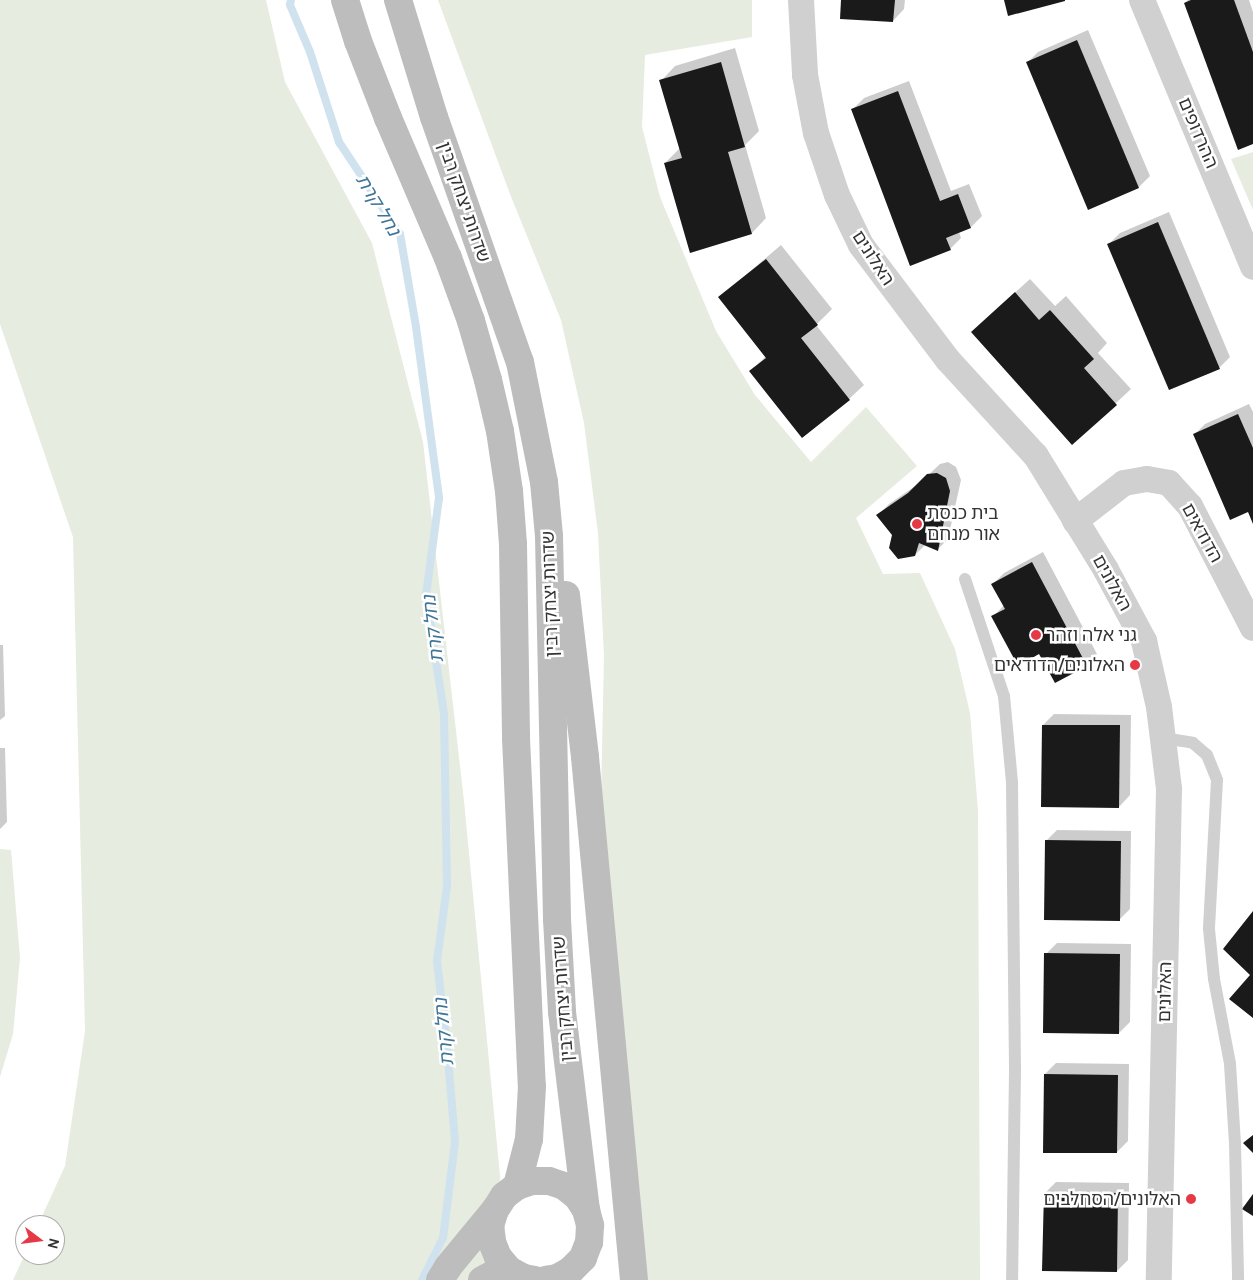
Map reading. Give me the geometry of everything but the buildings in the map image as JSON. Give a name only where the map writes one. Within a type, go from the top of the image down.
[{"type":"main road","name":"שדרות יצחק רבין","points":[[345,0],[358,41],[388,118],[448,258],[471,321],[492,397],[509,490],[514,553],[516,738],[532,1086],[529,1139],[517,1186]]},
{"type":"main road","name":"שדרות יצחק רבין","points":[[398,0],[434,118],[520,362],[544,482],[549,536],[557,920],[562,1012],[586,1210]]},
{"type":"main road","points":[[544,482],[562,567],[584,748],[634,1280]]},
{"type":"main road","points":[[440,1280],[448,1267],[495,1210],[504,1196],[517,1186],[532,1181],[549,1181],[564,1186],[577,1196],[586,1210],[590,1225],[589,1242],[582,1269],[572,1270],[557,1278],[529,1278],[496,1272],[482,1280]]},
{"type":"main road","points":[[495,1210],[490,1226],[492,1242],[498,1257],[529,1278]]},
{"type":"street","name":"האלונים","points":[[801,0],[805,75],[816,133],[837,195],[861,245],[948,360],[1036,456],[1106,570],[1144,641],[1159,708],[1169,789],[1159,1280]]},
{"type":"street","name":"ההרדופים","points":[[1142,0],[1253,267]]},
{"type":"street","name":"הדודאים","points":[[1075,521],[1124,483],[1147,479],[1170,483],[1190,506],[1253,628]]},
{"type":"lane","points":[[965,579],[1004,696],[1012,783],[1015,1061],[1012,1280]]},
{"type":"lane","points":[[1163,738],[1193,743],[1207,755],[1217,780],[1209,929],[1214,979],[1230,1064],[1235,1143],[1238,1280]]},
{"type":"shaded area","points":[[0,0],[266,0],[285,82],[372,243],[423,442],[464,801],[510,1280],[13,1280],[20,1265],[65,1265],[65,1215],[43,1215],[65,1166],[85,1031],[73,537],[0,324]]},
{"type":"shaded area","points":[[438,0],[752,0],[752,37],[645,55],[642,127],[660,197],[716,331],[755,395],[811,462],[866,407],[917,466],[856,518],[883,574],[920,573],[955,649],[970,713],[978,811],[980,1280],[646,1280],[601,798],[604,656],[598,533],[584,423],[561,320],[510,194]]},
{"type":"shaded area","points":[[1253,152],[1253,210],[1231,159]]},
{"type":"shaded area","points":[[0,849],[11,850],[20,958],[13,1034],[0,1077]]},
{"type":"waterway","name":"נחל קרת","points":[[291,0],[290,5],[310,52],[339,142],[400,234],[416,327],[439,498],[426,595],[444,714],[447,886],[437,961],[447,1046],[455,1142],[443,1238],[422,1280]]},
{"type":"place","name":"בית כנסת אור מנחם","points":[[917,524]]},
{"type":"place","name":"גני אלה וזהר","points":[[1036,635]]},
{"type":"place","name":"האלונים/הדודאים","points":[[1135,665]]},
{"type":"place","name":"האלונים/הסחלבים","points":[[1191,1199]]}]
